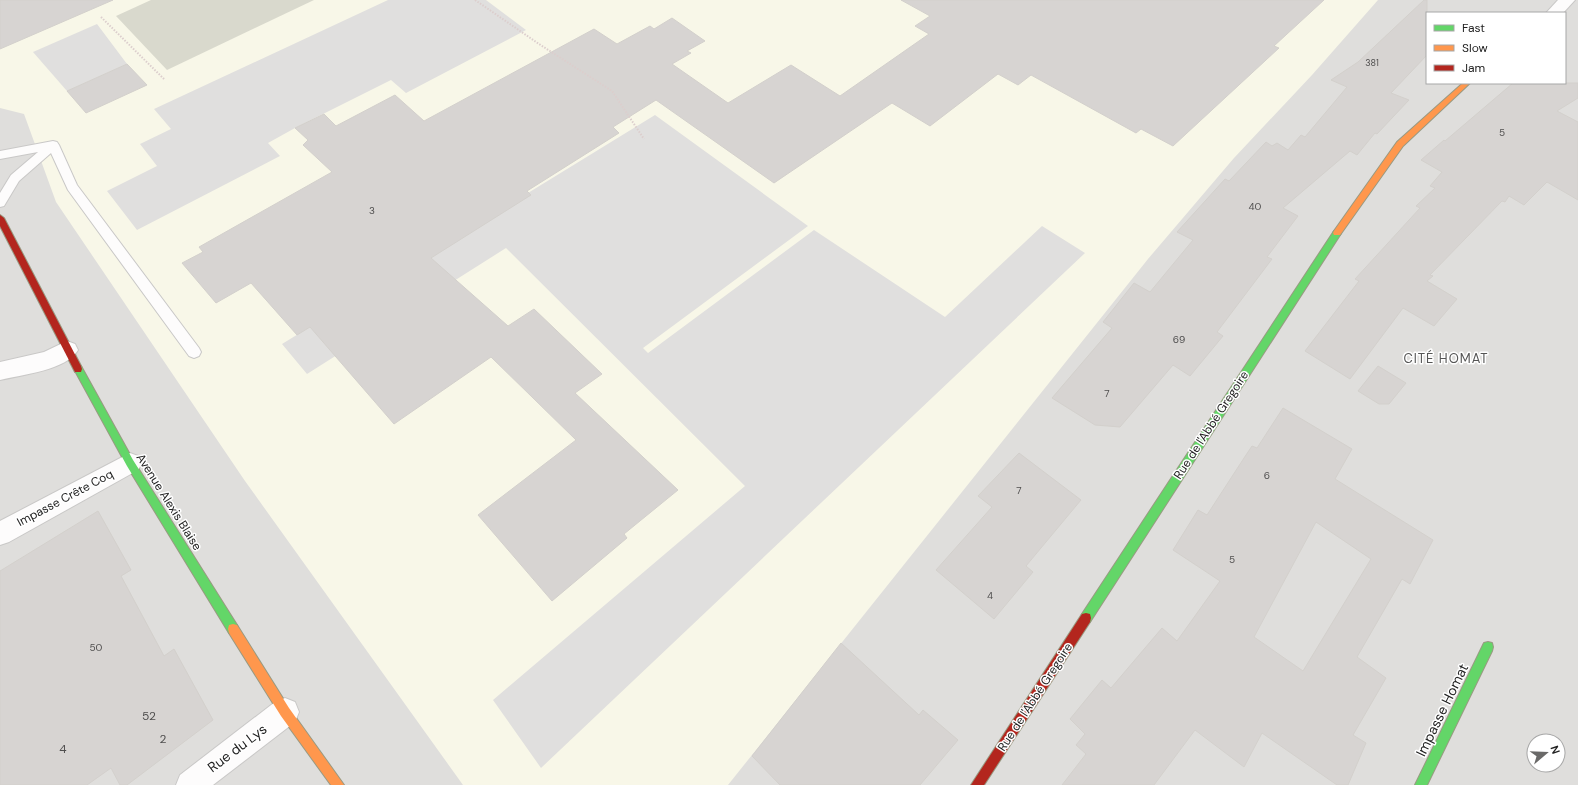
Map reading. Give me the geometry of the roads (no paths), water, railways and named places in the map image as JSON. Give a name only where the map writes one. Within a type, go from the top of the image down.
[{"type":"street","points":[[1555,12],[1567,0]]},
{"type":"street","name":"Rue de l'Abbé Gregoire","points":[[977,785],[1334,237],[1400,144],[1466,84]]},
{"type":"street","name":"Avenue Alexis Blaise","points":[[0,218],[67,350],[130,463],[285,712],[338,785]]},
{"type":"street","points":[[0,371],[50,360],[67,350]]},
{"type":"street","name":"Impasse Crête Coq","points":[[0,534],[130,463]]},
{"type":"street","name":"Impasse Homat","points":[[1421,785],[1488,647]]},
{"type":"street","name":"Rue du Lys","points":[[190,785],[285,712]]},
{"type":"lane","points":[[0,155],[53,145]]},
{"type":"lane","points":[[0,203],[15,178],[53,145]]},
{"type":"lane","points":[[53,145],[72,187],[194,352]]},
{"type":"district","name":"CITÉ HOMAT","points":[[1446,358]]}]
